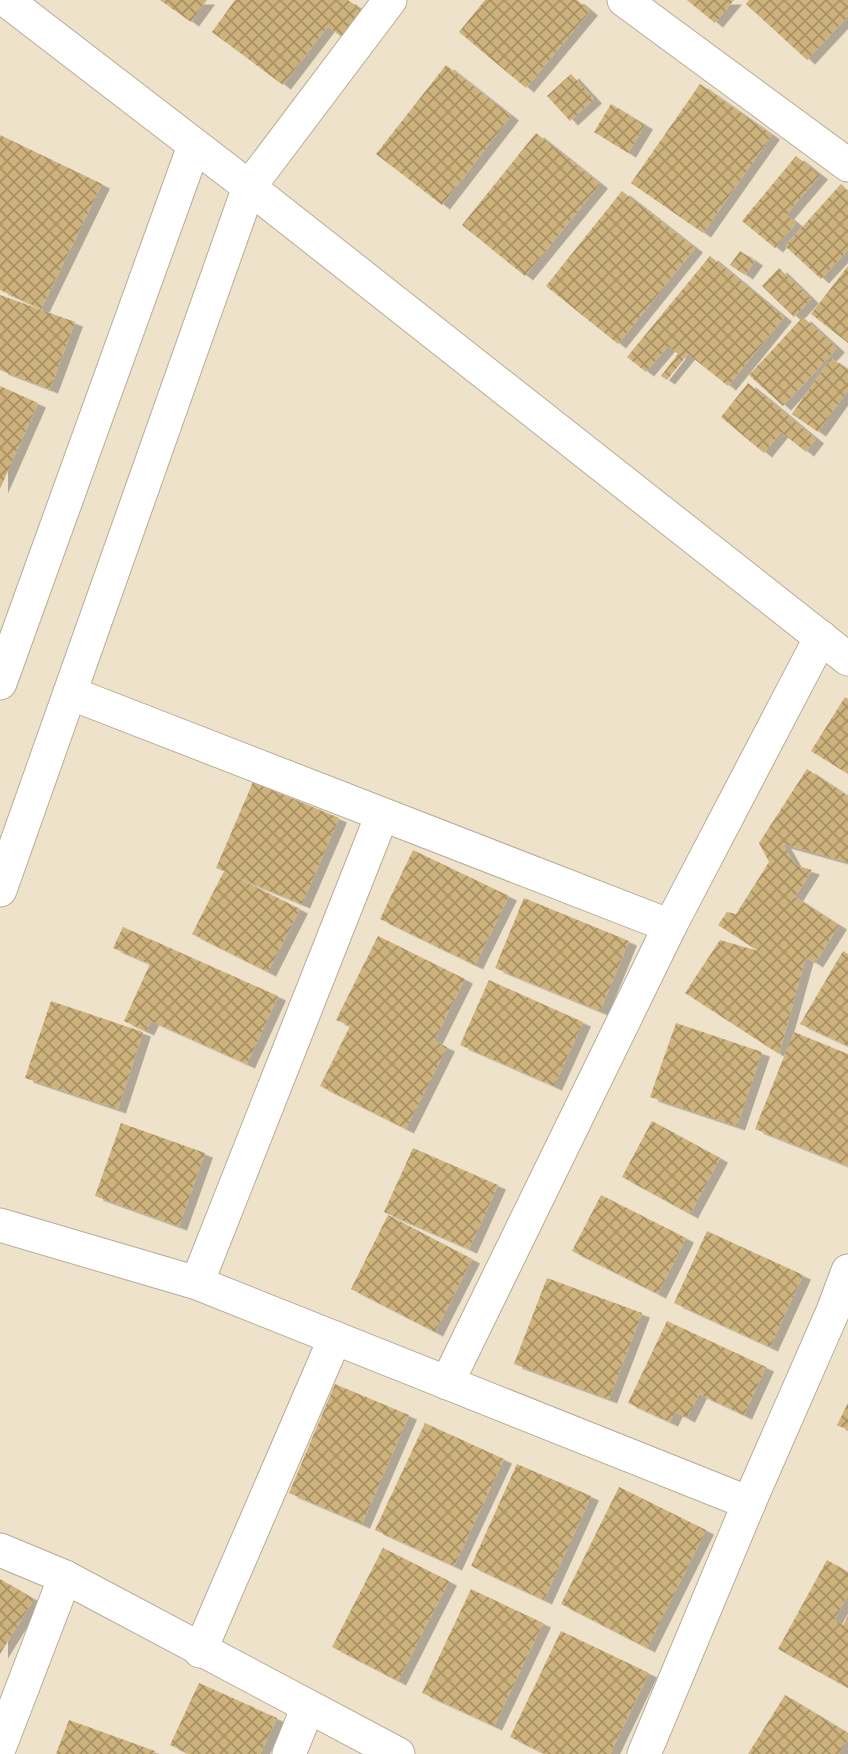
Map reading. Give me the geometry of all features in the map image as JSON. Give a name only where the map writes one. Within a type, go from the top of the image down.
[{"type":"street","points":[[6,0],[249,187],[848,659]]},
{"type":"street","points":[[0,890],[249,187],[390,0]]},
{"type":"street","points":[[624,0],[848,165]]},
{"type":"street","points":[[0,683],[194,146]]},
{"type":"street","points":[[447,1383],[670,926],[821,637]]},
{"type":"street","points":[[70,693],[670,926]]},
{"type":"street","points":[[197,1283],[382,815]]},
{"type":"street","points":[[0,1225],[197,1283],[749,1503]]},
{"type":"street","points":[[644,1754],[749,1503],[841,1316],[848,1271]]},
{"type":"street","points":[[200,1651],[335,1338]]},
{"type":"street","points":[[0,1550],[65,1577],[398,1754]]},
{"type":"street","points":[[0,1746],[65,1577]]},
{"type":"street","points":[[289,1754],[308,1707]]},
{"type":"building","points":[[160,0],[207,0],[191,22]]},
{"type":"building","points":[[235,0],[348,0],[365,13],[345,40],[328,26],[283,85],[212,32]]},
{"type":"building","points":[[485,0],[577,0],[590,11],[526,88],[459,32]]},
{"type":"building","points":[[687,0],[734,0],[715,23]]},
{"type":"building","points":[[749,0],[848,0],[848,16],[807,60],[746,4]]},
{"type":"building","points":[[446,65],[511,116],[442,205],[376,154]]},
{"type":"building","points":[[571,74],[594,99],[570,121],[547,96]]},
{"type":"building","points":[[700,84],[772,135],[703,233],[631,183]]},
{"type":"building","points":[[611,104],[645,125],[628,153],[594,132]]},
{"type":"building","points":[[536,133],[600,184],[525,276],[462,225]]},
{"type":"building","points":[[0,135],[102,184],[41,309],[0,290]]},
{"type":"building","points":[[796,156],[820,175],[786,215],[796,223],[775,248],[742,221]]},
{"type":"building","points":[[841,184],[848,191],[848,250],[821,279],[785,246]]},
{"type":"building","points":[[622,191],[695,248],[618,344],[546,286]]},
{"type":"building","points":[[740,251],[755,261],[745,275],[730,265]]},
{"type":"building","points":[[710,256],[784,317],[728,386],[688,354],[667,380],[661,376],[678,354],[668,346],[646,372],[627,357]]},
{"type":"building","points":[[848,266],[848,343],[811,314]]},
{"type":"building","points":[[779,268],[811,299],[794,317],[762,286]]},
{"type":"building","points":[[0,295],[75,322],[50,389],[0,370]]},
{"type":"building","points":[[803,317],[837,348],[783,406],[749,375]]},
{"type":"building","points":[[831,358],[848,370],[848,390],[818,432],[792,414]]},
{"type":"building","points":[[748,383],[816,439],[806,452],[781,432],[764,453],[721,417]]},
{"type":"building","points":[[0,386],[38,403],[0,489]]},
{"type":"building","points":[[845,697],[848,699],[848,774],[811,751]]},
{"type":"building","points":[[807,769],[848,796],[848,862],[783,844],[795,865],[812,870],[795,897],[839,925],[815,963],[806,957],[779,1054],[685,993],[720,940],[758,951],[718,925],[727,912],[736,914],[769,862],[759,843]]},
{"type":"building","points":[[253,782],[339,818],[302,904],[234,876],[300,909],[268,972],[192,934],[224,871],[216,868]]},
{"type":"building","points":[[413,850],[509,896],[475,965],[380,919]]},
{"type":"building","points":[[524,898],[629,941],[600,1011],[495,968]]},
{"type":"building","points":[[123,927],[278,996],[247,1064],[151,1021],[146,1031],[124,1021],[150,964],[113,948]]},
{"type":"building","points":[[378,936],[465,979],[434,1041],[447,1047],[406,1129],[320,1086],[350,1026],[336,1020]]},
{"type":"building","points":[[843,951],[848,954],[848,1046],[800,1024]]},
{"type":"building","points":[[489,980],[583,1022],[554,1086],[460,1045]]},
{"type":"building","points":[[51,1001],[143,1032],[118,1109],[25,1078]]},
{"type":"building","points":[[676,1023],[762,1052],[737,1126],[650,1097]]},
{"type":"building","points":[[794,1032],[848,1054],[848,1166],[755,1129]]},
{"type":"building","points":[[652,1121],[720,1158],[690,1214],[622,1177]]},
{"type":"building","points":[[121,1123],[205,1153],[179,1226],[95,1196]]},
{"type":"building","points":[[413,1148],[498,1185],[469,1249],[384,1212]]},
{"type":"building","points":[[601,1195],[686,1238],[658,1294],[572,1251]]},
{"type":"building","points":[[388,1215],[472,1259],[435,1332],[351,1289]]},
{"type":"building","points":[[707,1231],[803,1275],[770,1347],[674,1303]]},
{"type":"building","points":[[547,1278],[642,1313],[609,1399],[514,1364]]},
{"type":"building","points":[[667,1321],[766,1367],[744,1415],[699,1394],[687,1418],[675,1412],[670,1422],[628,1403]]},
{"type":"building","points":[[335,1384],[409,1415],[362,1524],[289,1493]]},
{"type":"building","points":[[848,1403],[848,1430],[837,1425]]},
{"type":"building","points":[[425,1423],[504,1459],[454,1566],[375,1530]]},
{"type":"building","points":[[517,1464],[591,1496],[544,1600],[471,1566]]},
{"type":"building","points":[[619,1487],[706,1530],[647,1648],[561,1604]]},
{"type":"building","points":[[383,1548],[449,1581],[398,1681],[332,1647]]},
{"type":"building","points":[[827,1560],[848,1572],[848,1595],[834,1620],[843,1625],[848,1616],[848,1688],[778,1649]]},
{"type":"building","points":[[0,1579],[34,1599],[0,1654]]},
{"type":"building","points":[[471,1589],[543,1623],[494,1726],[422,1693]]},
{"type":"building","points":[[561,1631],[649,1673],[610,1754],[545,1754],[510,1737]]},
{"type":"building","points":[[199,1683],[277,1718],[260,1754],[189,1754],[170,1745]]},
{"type":"building","points":[[785,1695],[848,1733],[848,1739],[839,1754],[748,1754]]},
{"type":"building","points":[[69,1720],[155,1751],[153,1754],[56,1754]]}]
